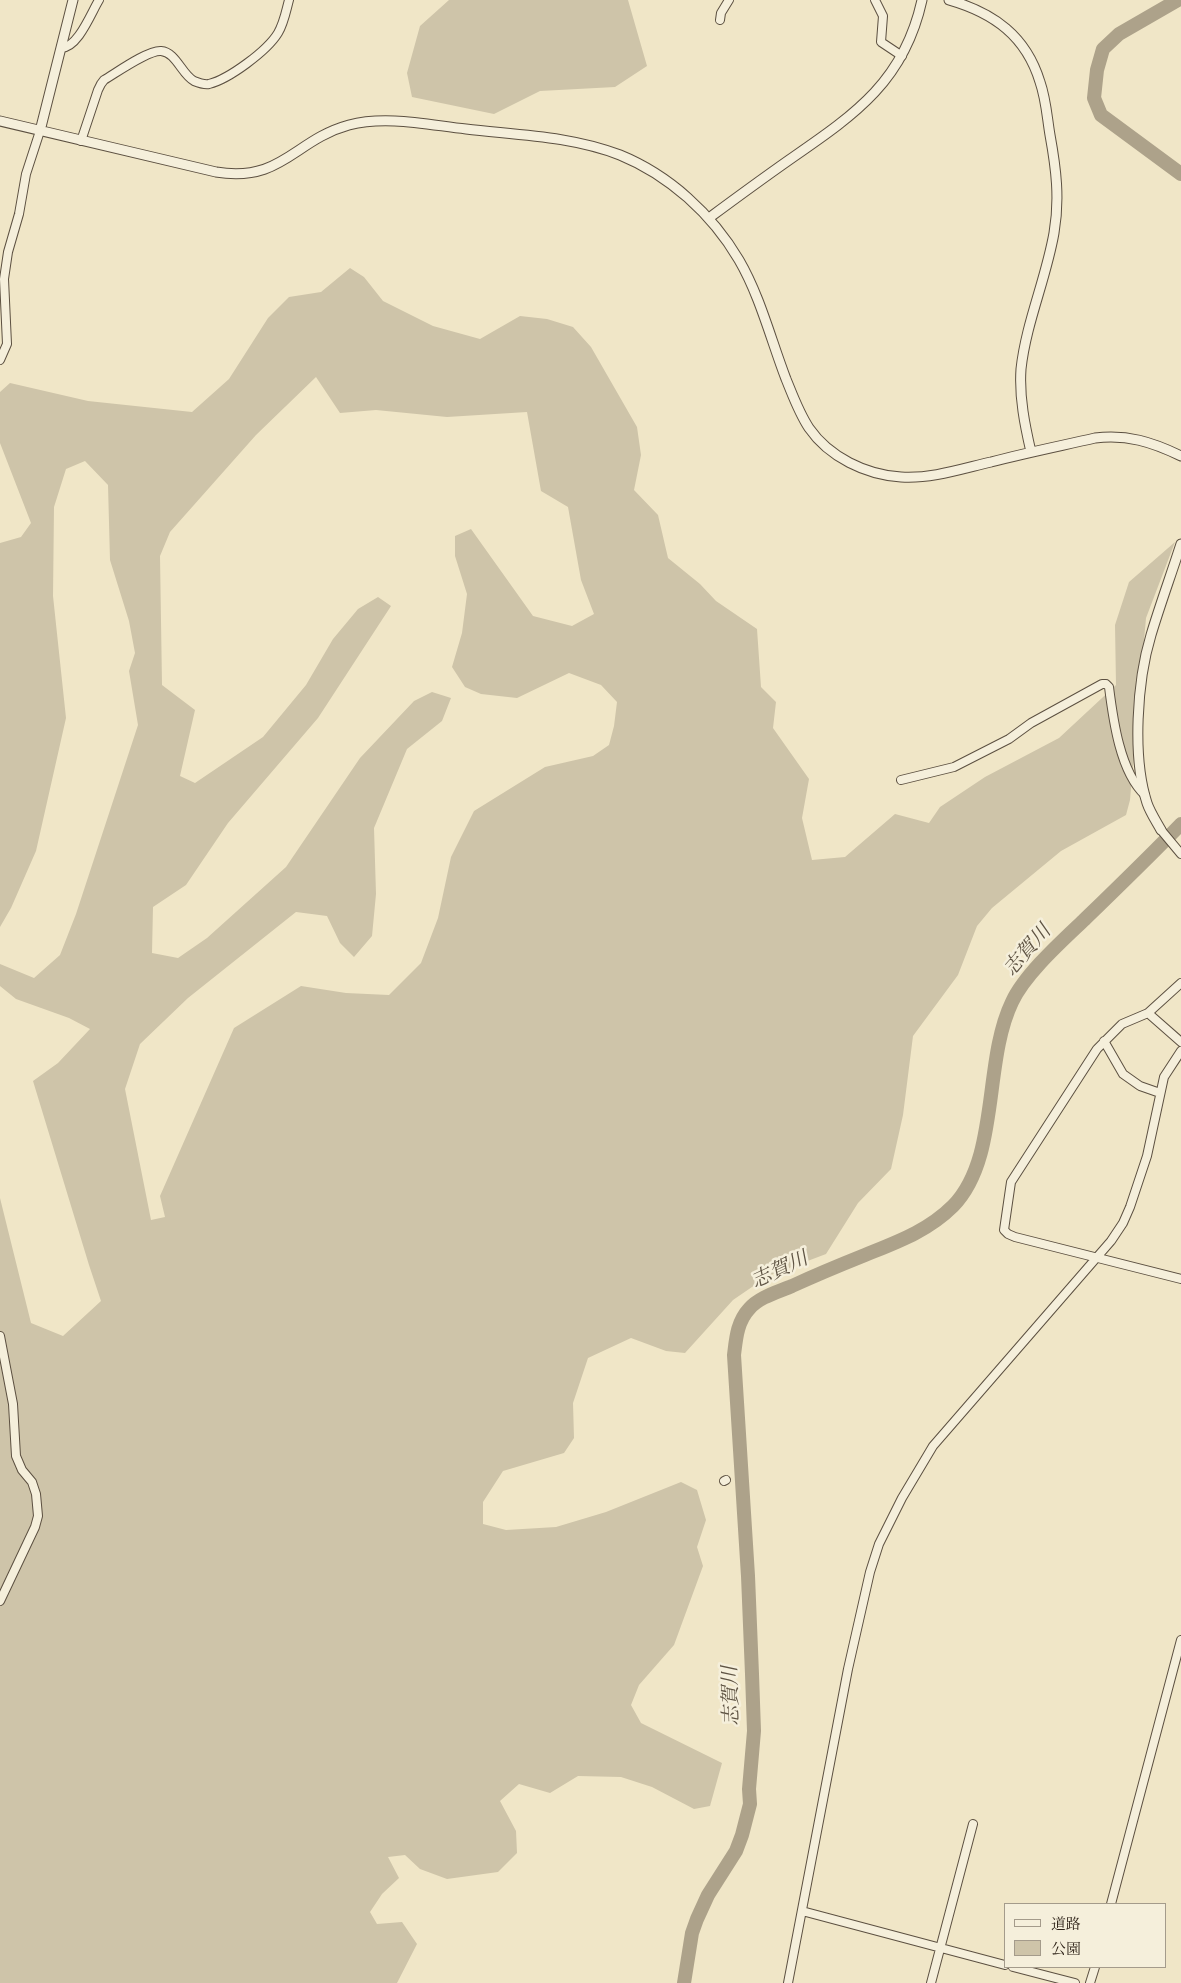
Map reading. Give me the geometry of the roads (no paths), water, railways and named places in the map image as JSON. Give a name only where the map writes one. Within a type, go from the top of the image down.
[{"type":"street","points":[[0,360],[6,344],[4,279],[8,252],[19,214],[26,174],[40,131],[73,0]]},
{"type":"street","points":[[61,48],[66,48],[74,42],[83,30],[99,0]]},
{"type":"street","points":[[81,141],[100,84],[104,80],[153,52],[162,51],[170,55],[190,79],[202,84],[209,84],[238,69],[272,41],[279,32],[289,0]]},
{"type":"street","points":[[720,20],[721,13],[729,0]]},
{"type":"street","points":[[875,0],[883,16],[881,42],[902,56]]},
{"type":"street","points":[[709,218],[849,117],[874,94],[902,56],[913,32],[922,0]]},
{"type":"street","points":[[949,0],[979,10],[1006,28],[1029,58],[1039,78],[1043,94],[1056,167],[1058,196],[1050,255],[1026,343],[1021,370],[1025,420],[1031,452]]},
{"type":"street","points":[[0,121],[216,172],[234,174],[250,174],[272,168],[329,132],[364,122],[433,126],[569,140],[621,155],[656,173],[709,218],[728,242],[748,279],[801,415],[814,435],[843,459],[867,470],[900,477],[935,475],[1095,438],[1116,436],[1148,442],[1181,456]]},
{"type":"street","points":[[1180,852],[1161,830],[1145,795],[1139,749],[1138,715],[1151,636],[1181,544]]},
{"type":"street","points":[[901,780],[954,768],[1009,739],[1031,724],[1102,684],[1106,684],[1109,687],[1113,724],[1126,762],[1140,790],[1145,795]]},
{"type":"street","points":[[1181,983],[1148,1013],[1122,1024],[1104,1041],[1011,1182],[1004,1230],[1015,1237],[1181,1279]]},
{"type":"street","points":[[1148,1013],[1181,1042]]},
{"type":"street","points":[[1104,1041],[1124,1074],[1140,1086],[1160,1093]]},
{"type":"street","points":[[788,1983],[848,1669],[870,1572],[879,1544],[907,1489],[933,1446],[1097,1258],[1120,1229],[1130,1207],[1147,1156],[1166,1073],[1181,1051]]},
{"type":"street","points":[[0,1336],[13,1404],[16,1456],[22,1470],[32,1482],[38,1505],[35,1527],[0,1601]]},
{"type":"street","points":[[1111,1903],[1181,1640]]},
{"type":"street","points":[[931,1983],[973,1824]]},
{"type":"street","points":[[802,1911],[1004,1964]]},
{"type":"street","points":[[1017,1968],[1075,1983]]},
{"type":"street","points":[[1090,1983],[1095,1968]]},
{"type":"waterway","name":"志賀川","points":[[1178,0],[1119,34],[1103,49],[1097,70],[1094,98],[1101,115],[1181,174]]},
{"type":"waterway","name":"志賀川","points":[[684,1983],[692,1933],[697,1919],[708,1895],[736,1851],[750,1804],[749,1789],[754,1731],[752,1674],[748,1576],[734,1355],[742,1319],[753,1305],[763,1298],[912,1235],[943,1215],[953,1206],[968,1186],[978,1162],[985,1136],[997,1052],[1003,1026],[1018,991],[1045,958],[1181,824]]}]
